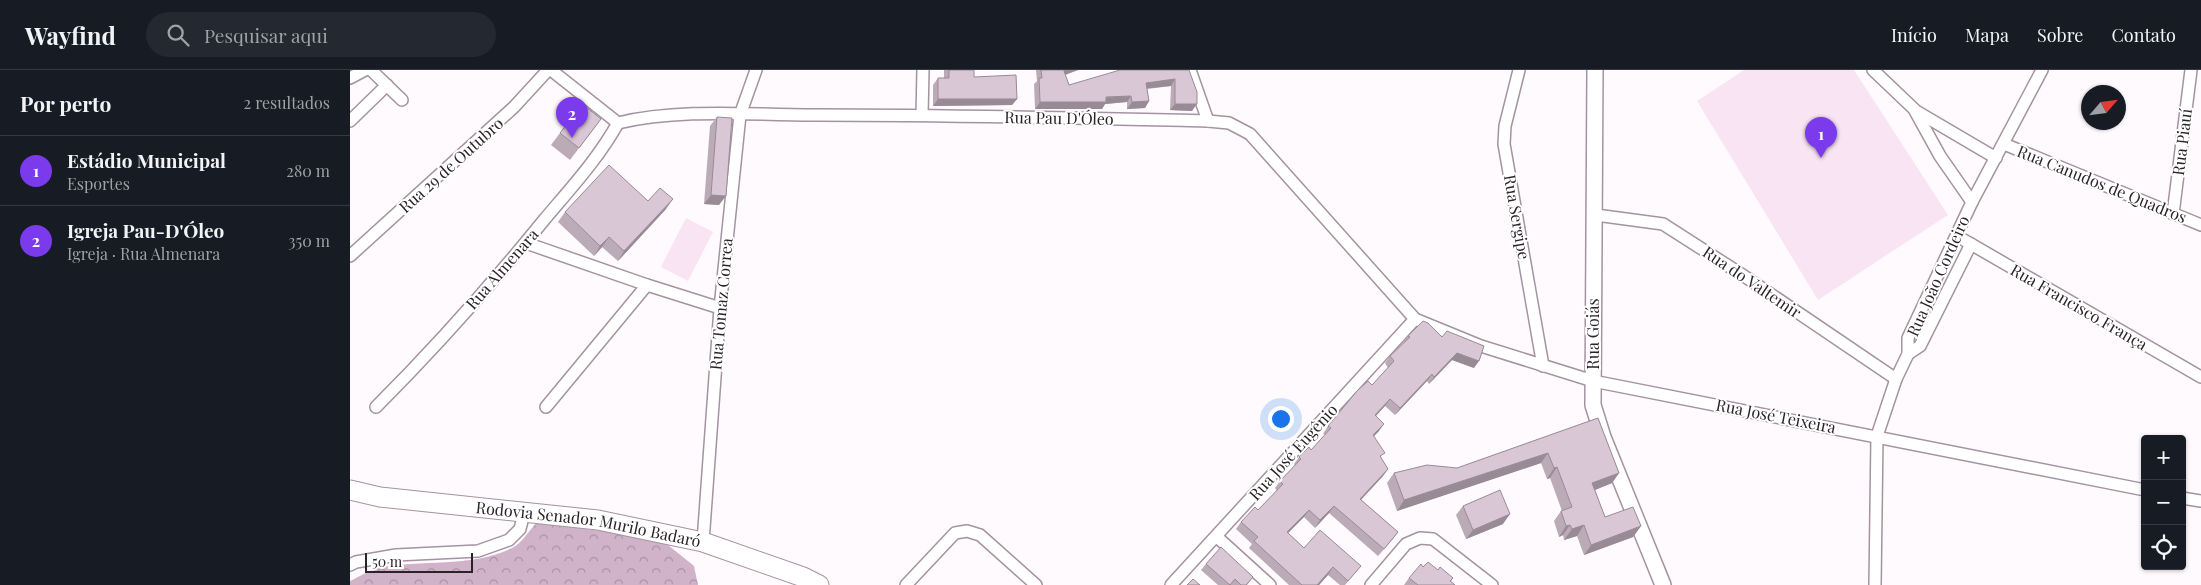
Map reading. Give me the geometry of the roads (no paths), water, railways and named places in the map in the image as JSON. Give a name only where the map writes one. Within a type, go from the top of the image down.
[{"type":"main road","name":"Rodovia Senador Murilo Badaró","points":[[350,490],[380,497],[598,520],[703,542],[804,577],[819,585]]},
{"type":"street","points":[[350,78],[365,70]]},
{"type":"street","points":[[372,70],[402,100]]},
{"type":"street","points":[[550,70],[618,123]]},
{"type":"street","name":"Rua 29 de Outubro","points":[[350,256],[514,107],[550,70]]},
{"type":"street","name":"Rua Tomaz Correa","points":[[703,542],[720,308],[740,115],[756,70]]},
{"type":"street","points":[[922,115],[923,70]]},
{"type":"street","points":[[1190,70],[1208,121]]},
{"type":"street","name":"Rua Sergipe","points":[[1520,70],[1505,126],[1504,144],[1543,366]]},
{"type":"street","name":"Rua Goiás","points":[[1595,70],[1596,215],[1592,381],[1596,419],[1663,585]]},
{"type":"street","points":[[1873,70],[1914,109],[1940,156],[1972,202]]},
{"type":"street","name":"Rua João Cordeiro","points":[[1875,585],[1877,436],[1896,379],[1908,354],[1908,338],[1972,202],[2042,70]]},
{"type":"street","name":"Rua Piauí","points":[[2173,214],[2191,70]]},
{"type":"street","points":[[350,121],[387,85]]},
{"type":"street","name":"Rua Canudos de Quadros","points":[[1914,109],[1996,158]]},
{"type":"street","name":"Rua Pau D'Óleo","points":[[618,123],[659,115],[922,115],[1229,123],[1250,134],[1414,319]]},
{"type":"street","name":"Rua Almenara","points":[[376,407],[425,358],[526,243],[603,148],[618,123]]},
{"type":"street","name":"Rua Canudos de Quadros","points":[[2004,144],[2201,225]]},
{"type":"street","name":"Rua do Valtemir","points":[[1596,215],[1663,224],[1744,276],[1896,379]]},
{"type":"street","name":"Rua Francisco França","points":[[1957,236],[2201,377]]},
{"type":"street","points":[[526,243],[720,308]]},
{"type":"street","points":[[1908,354],[1920,346],[1971,244]]},
{"type":"street","points":[[546,406],[647,285]]},
{"type":"street","name":"Rua José Teixeira","points":[[1414,319],[1481,346],[1592,381],[2141,489]]},
{"type":"street","name":"Rua José Eugênio","points":[[1172,585],[1414,319]]},
{"type":"street","points":[[2186,499],[2201,501]]},
{"type":"street","points":[[350,565],[356,562],[396,555],[478,551],[509,540],[520,529],[524,513]]},
{"type":"street","points":[[906,585],[955,534],[967,531],[980,535],[1036,585]]},
{"type":"street","points":[[1217,537],[1270,585]]},
{"type":"street","points":[[1371,585],[1406,544],[1420,538],[1433,539],[1492,585]]},
{"type":"place","name":"Igreja Pau-D'Óleo","points":[[572,138]]},
{"type":"place","name":"Estádio Municipal","points":[[1821,158]]}]
